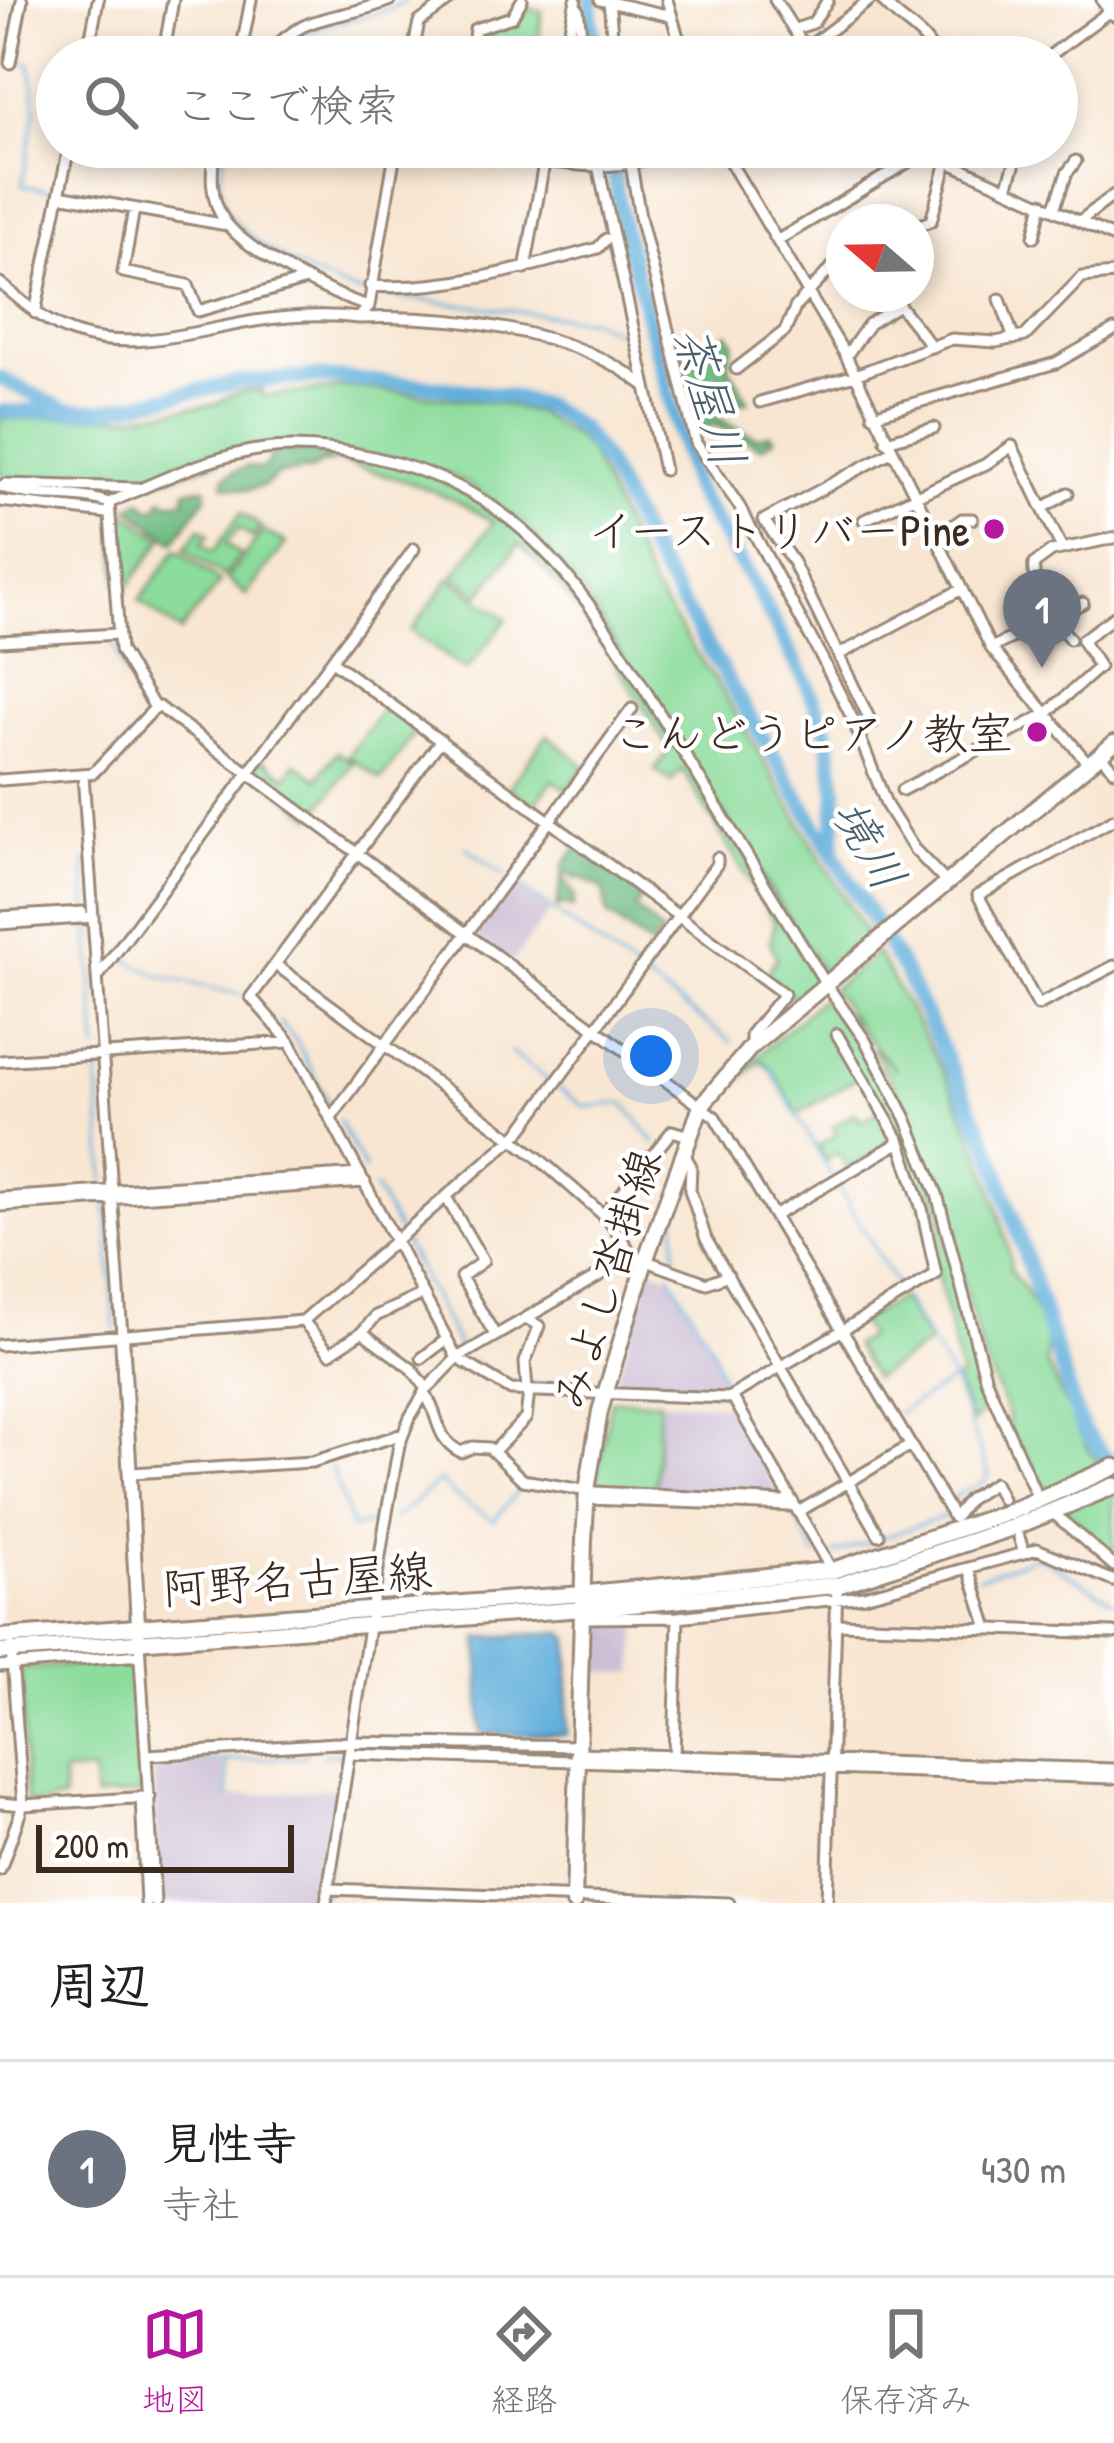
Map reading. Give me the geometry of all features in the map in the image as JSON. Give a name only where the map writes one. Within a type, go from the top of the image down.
[{"type":"main road","name":"みよし沓掛線","points":[[583,1607],[587,1494],[603,1394],[639,1258],[701,1106],[751,1047],[1114,743]]},
{"type":"main road","points":[[835,1585],[1114,1467]]},
{"type":"main road","points":[[574,1901],[583,1607],[835,1585],[1114,1486]]},
{"type":"main road","name":"阿野名古屋線","points":[[140,1641],[372,1610],[583,1607]]},
{"type":"main road","name":"阿野名古屋線","points":[[6,1651],[583,1607]]},
{"type":"street","points":[[10,62],[22,0]]},
{"type":"street","points":[[91,36],[98,0]]},
{"type":"street","points":[[167,36],[173,0]]},
{"type":"street","points":[[244,36],[251,0]]},
{"type":"street","points":[[285,36],[305,22],[390,0]]},
{"type":"street","points":[[416,36],[419,22],[450,0]]},
{"type":"street","points":[[474,36],[476,29],[512,17],[522,0]]},
{"type":"street","points":[[568,36],[576,0]]},
{"type":"street","points":[[576,0],[581,36]]},
{"type":"street","points":[[667,0],[677,36]]},
{"type":"street","points":[[775,0],[799,36]]},
{"type":"street","points":[[795,29],[813,23],[828,0]]},
{"type":"street","points":[[828,36],[870,0]]},
{"type":"street","points":[[882,0],[905,25],[924,36]]},
{"type":"street","points":[[611,36],[606,1],[671,16]]},
{"type":"street","points":[[1074,36],[1111,7]]},
{"type":"street","points":[[35,313],[65,168]]},
{"type":"street","points":[[215,168],[214,193],[227,225]]},
{"type":"street","points":[[359,318],[369,306],[392,168]]},
{"type":"street","points":[[525,268],[543,168]]},
{"type":"street","points":[[590,168],[602,168]]},
{"type":"street","points":[[630,168],[697,443],[739,506],[823,660],[887,806],[943,885]]},
{"type":"street","points":[[734,168],[847,356],[991,648],[1046,714],[1093,758],[1114,770]]},
{"type":"street","points":[[778,240],[890,168]]},
{"type":"street","points":[[934,210],[945,168]]},
{"type":"street","points":[[963,168],[1114,236]]},
{"type":"street","points":[[1007,188],[1013,168]]},
{"type":"street","points":[[1054,208],[1070,168]]},
{"type":"street","points":[[596,169],[664,470]]},
{"type":"street","points":[[59,195],[227,225],[306,280],[369,306]]},
{"type":"street","points":[[1080,221],[1114,195]]},
{"type":"street","points":[[1034,237],[1042,203]]},
{"type":"street","points":[[134,209],[123,272],[188,286],[198,311],[306,280]]},
{"type":"street","points":[[370,286],[400,288],[525,268],[598,248],[606,239]]},
{"type":"street","points":[[736,369],[785,331],[796,305],[826,273]]},
{"type":"street","points":[[760,402],[855,375],[952,339],[1014,339],[1037,327],[1068,287],[1082,277],[1114,274]]},
{"type":"street","points":[[0,283],[35,313],[76,334],[113,340],[172,337],[262,320],[460,322],[576,347],[615,363],[644,385]]},
{"type":"street","points":[[1000,299],[1014,339]]},
{"type":"street","points":[[847,356],[869,324],[898,305],[932,346]]},
{"type":"street","points":[[873,415],[1042,368],[1114,330]]},
{"type":"street","points":[[872,724],[793,562],[764,520],[889,446],[934,428]]},
{"type":"street","points":[[864,520],[986,464],[1012,446],[1062,548]]},
{"type":"street","points":[[0,501],[108,508],[143,488],[230,456],[303,447],[354,453],[459,484],[491,503],[557,562],[598,616],[878,1063],[931,1177],[986,1380],[1044,1496]]},
{"type":"street","points":[[0,485],[143,488]]},
{"type":"street","points":[[0,485],[15,493],[94,497],[108,508],[123,658],[154,708]]},
{"type":"street","points":[[1045,507],[1068,493]]},
{"type":"street","points":[[934,539],[962,519],[972,519]]},
{"type":"street","points":[[1070,639],[1053,617],[1032,569],[1042,556],[1062,548],[1114,538]]},
{"type":"street","points":[[97,978],[414,549]]},
{"type":"street","points":[[840,654],[960,590]]},
{"type":"street","points":[[991,648],[1083,602]]},
{"type":"street","points":[[902,790],[1046,714],[1099,668],[1082,640],[1114,617]]},
{"type":"street","points":[[0,641],[118,634]]},
{"type":"street","points":[[332,661],[784,994],[751,1034],[751,1047]]},
{"type":"street","points":[[0,780],[93,773],[159,707],[715,1117],[954,1518],[969,1499],[994,1483],[1001,1499]]},
{"type":"street","points":[[331,1118],[632,709]]},
{"type":"street","points":[[441,740],[251,997],[290,1042],[457,1358],[512,1390],[732,1396],[936,1275],[922,1209],[899,1142],[838,1034]]},
{"type":"street","points":[[83,774],[148,1755],[146,1903]]},
{"type":"street","points":[[1114,819],[978,895],[1038,1005],[1114,966]]},
{"type":"street","points":[[0,1345],[303,1321],[512,1140],[717,858]]},
{"type":"street","points":[[0,920],[93,914]]},
{"type":"street","points":[[276,965],[512,1140],[603,1216],[639,1258],[707,1283],[728,1275]]},
{"type":"street","points":[[0,1061],[290,1042]]},
{"type":"street","points":[[603,1216],[672,1131],[686,1144],[690,1190],[706,1239],[879,1535]]},
{"type":"street","points":[[774,1216],[899,1142]]},
{"type":"street","points":[[0,1202],[363,1178]]},
{"type":"street","points":[[446,1197],[483,1262],[461,1277],[495,1335]]},
{"type":"street","points":[[326,1903],[403,1434],[426,1392],[457,1358],[639,1258]]},
{"type":"street","points":[[303,1321],[330,1353],[362,1333],[376,1316],[424,1294]]},
{"type":"street","points":[[495,1450],[526,1418],[525,1362],[539,1326],[526,1318]]},
{"type":"street","points":[[362,1333],[412,1369],[430,1400],[440,1433],[452,1448],[495,1450],[523,1480],[587,1494],[786,1508],[850,1482],[911,1445]]},
{"type":"street","points":[[422,1358],[447,1339]]},
{"type":"street","points":[[732,1396],[835,1585],[838,1624],[827,1903]]},
{"type":"street","points":[[132,1473],[313,1462],[403,1434]]},
{"type":"street","points":[[1056,1510],[1114,1566]]},
{"type":"street","points":[[1018,1538],[1024,1553]]},
{"type":"street","points":[[583,1607],[678,1617],[835,1585],[969,1568],[1037,1549],[1114,1581]]},
{"type":"street","points":[[969,1568],[988,1628]]},
{"type":"street","points":[[674,1756],[678,1617]]},
{"type":"street","points":[[838,1624],[1114,1633]]},
{"type":"street","points":[[0,1870],[23,1805],[6,1651]]},
{"type":"street","points":[[148,1755],[351,1748],[832,1765],[1114,1769]]},
{"type":"street","points":[[579,1754],[1114,1778]]},
{"type":"street","points":[[0,1803],[145,1797]]},
{"type":"street","points":[[145,1797],[155,1903]]},
{"type":"street","points":[[328,1889],[455,1899],[729,1903]]},
{"type":"shaded area","points":[[508,881],[550,911],[512,962],[471,933]]},
{"type":"shaded area","points":[[651,1269],[672,1276],[711,1351],[723,1390],[615,1383]]},
{"type":"shaded area","points":[[659,1401],[726,1405],[780,1497],[655,1492]]},
{"type":"shaded area","points":[[594,1622],[638,1622],[634,1673],[592,1672]]},
{"type":"shaded area","points":[[223,1764],[226,1797],[341,1788],[323,1903],[160,1903],[153,1769]]},
{"type":"green space","points":[[528,9],[542,11],[539,36],[479,36],[477,31]]},
{"type":"green space","points":[[728,333],[734,342],[728,365],[748,401],[716,409],[714,416],[756,437],[771,434],[775,439],[761,447],[714,425],[699,429],[682,363]]},
{"type":"green space","points":[[351,387],[503,404],[537,413],[576,437],[590,453],[653,588],[722,691],[868,937],[824,974],[580,587],[524,525],[452,476],[388,458],[270,445],[145,485],[0,481],[0,419],[128,416],[217,404],[243,392],[262,390],[260,394],[266,396]]},
{"type":"green space","points":[[269,450],[325,452],[328,458],[312,470],[278,474],[263,486],[247,490],[223,485],[225,476],[248,466],[262,469],[271,459]]},
{"type":"green space","points":[[326,453],[389,462],[444,481],[491,509],[533,545],[605,633],[805,950],[818,980],[795,998],[765,976],[777,957],[770,942],[775,924],[682,769],[671,782],[655,770],[669,749],[601,641],[541,567],[519,544],[480,595],[454,576],[493,522],[417,485],[337,461],[325,464]]},
{"type":"green space","points":[[202,488],[206,497],[174,542],[129,508],[141,500],[156,508],[162,498],[170,503],[185,499],[186,490]]},
{"type":"green space","points":[[114,505],[163,539],[125,591],[118,585]]},
{"type":"green space","points":[[241,513],[261,527],[252,538],[239,528],[226,544],[240,555],[224,577],[185,549],[200,528],[209,534],[202,544],[213,552]]},
{"type":"green space","points":[[263,531],[286,543],[246,595],[227,579]]},
{"type":"green space","points":[[177,549],[220,582],[180,632],[139,601]]},
{"type":"green space","points":[[450,578],[507,619],[466,671],[411,631]]},
{"type":"green space","points":[[387,703],[419,727],[381,780],[348,756]]},
{"type":"green space","points":[[547,735],[585,766],[567,790],[553,780],[534,805],[509,787]]},
{"type":"green space","points":[[337,752],[353,763],[313,817],[254,770],[262,759],[286,777],[296,763],[317,779]]},
{"type":"green space","points":[[578,846],[643,894],[636,909],[662,933],[651,947],[607,915],[604,890],[580,877],[568,873],[563,878],[575,895],[573,908],[564,904],[557,908],[564,864]]},
{"type":"green space","points":[[877,953],[948,1081],[978,1148],[1004,1231],[1011,1272],[1042,1326],[1046,1363],[1087,1448],[1114,1481],[1114,1558],[1049,1494],[1009,1430],[1007,1412],[982,1354],[950,1231],[897,1091],[873,1048],[897,1070],[865,1036],[832,989]]},
{"type":"green space","points":[[822,998],[847,1016],[891,1092],[930,1180],[976,1356],[972,1360],[991,1404],[972,1423],[955,1380],[961,1377],[916,1182],[861,1075],[798,1114],[772,1069],[761,1060],[739,1081],[726,1085]]},
{"type":"green space","points":[[882,1109],[895,1142],[848,1169],[838,1153],[826,1161],[818,1146],[837,1135],[833,1127],[855,1112],[861,1121]]},
{"type":"green space","points":[[901,1298],[929,1344],[874,1378],[854,1345],[868,1336],[859,1322]]},
{"type":"green space","points":[[611,1400],[659,1401],[655,1492],[595,1489]]},
{"type":"green space","points":[[131,1661],[141,1794],[95,1798],[93,1772],[63,1773],[63,1800],[26,1803],[21,1669]]},
{"type":"water","points":[[563,1632],[570,1639],[567,1735],[481,1734],[479,1638]]},
{"type":"waterway","points":[[304,36],[406,0]]},
{"type":"waterway","name":"茶屋川","points":[[591,0],[594,36]]},
{"type":"waterway","points":[[17,61],[30,63],[36,108],[22,185],[54,191]]},
{"type":"waterway","points":[[222,168],[224,205],[253,238],[334,284],[368,294]]},
{"type":"waterway","name":"茶屋川","points":[[613,168],[623,227],[694,488],[754,585],[827,731],[836,790],[833,854]]},
{"type":"waterway","points":[[377,295],[592,320],[625,335]]},
{"type":"waterway","name":"茶屋川","points":[[643,331],[649,329]]},
{"type":"waterway","name":"境川","points":[[0,412],[103,410],[239,382],[317,377],[508,396],[547,407],[581,429],[605,462],[651,553],[905,973],[992,1152],[1084,1431],[1114,1467]]},
{"type":"waterway","name":"境川","points":[[0,378],[65,410]]},
{"type":"waterway","points":[[112,640],[122,669],[146,708],[144,713]]},
{"type":"waterway","points":[[93,834],[100,940],[113,950]]},
{"type":"waterway","points":[[466,847],[504,875]]},
{"type":"waterway","points":[[85,861],[87,907]]},
{"type":"waterway","points":[[511,880],[634,970]]},
{"type":"waterway","points":[[89,923],[97,1050]]},
{"type":"waterway","points":[[121,956],[159,976],[246,996]]},
{"type":"waterway","points":[[642,976],[732,1042]]},
{"type":"waterway","points":[[279,1022],[295,1039],[330,1105]]},
{"type":"waterway","points":[[511,1053],[551,1082]]},
{"type":"waterway","points":[[97,1062],[105,1186]]},
{"type":"waterway","points":[[760,1062],[771,1070],[832,1176]]},
{"type":"waterway","points":[[559,1088],[585,1107],[624,1103],[655,1143]]},
{"type":"waterway","points":[[339,1121],[365,1170]]},
{"type":"waterway","points":[[661,1150],[669,1162]]},
{"type":"waterway","points":[[837,1185],[899,1290]]},
{"type":"waterway","points":[[375,1188],[398,1231]]},
{"type":"waterway","points":[[675,1266],[676,1196]]},
{"type":"waterway","points":[[106,1205],[115,1330]]},
{"type":"waterway","points":[[403,1240],[460,1349]]},
{"type":"waterway","points":[[670,1274],[713,1350],[726,1392],[683,1390]]},
{"type":"waterway","points":[[904,1299],[953,1380],[989,1475],[948,1500]]},
{"type":"waterway","points":[[472,1362],[509,1383],[522,1384]]},
{"type":"waterway","points":[[898,1413],[952,1381]]},
{"type":"waterway","points":[[532,1384],[595,1387]]},
{"type":"waterway","points":[[615,1387],[669,1390]]},
{"type":"waterway","points":[[733,1410],[784,1496]]},
{"type":"waterway","points":[[331,1466],[352,1528],[381,1520]]},
{"type":"waterway","points":[[391,1518],[439,1481],[494,1520],[524,1484]]},
{"type":"waterway","points":[[795,1516],[816,1556]]},
{"type":"waterway","points":[[834,1554],[946,1516]]},
{"type":"waterway","points":[[979,1577],[1038,1556],[1114,1601]]},
{"type":"waterway","points":[[324,1755],[344,1754]]},
{"type":"waterway","points":[[153,1765],[307,1756]]},
{"type":"waterway","points":[[142,1761],[143,1779]]},
{"type":"waterway","points":[[226,1762],[228,1797]]},
{"type":"place","name":"イーストリバーPine","points":[[994,529]]},
{"type":"place","name":"見性寺","points":[[1042,668]]},
{"type":"place","name":"こんどうピアノ教室","points":[[1037,732]]}]
